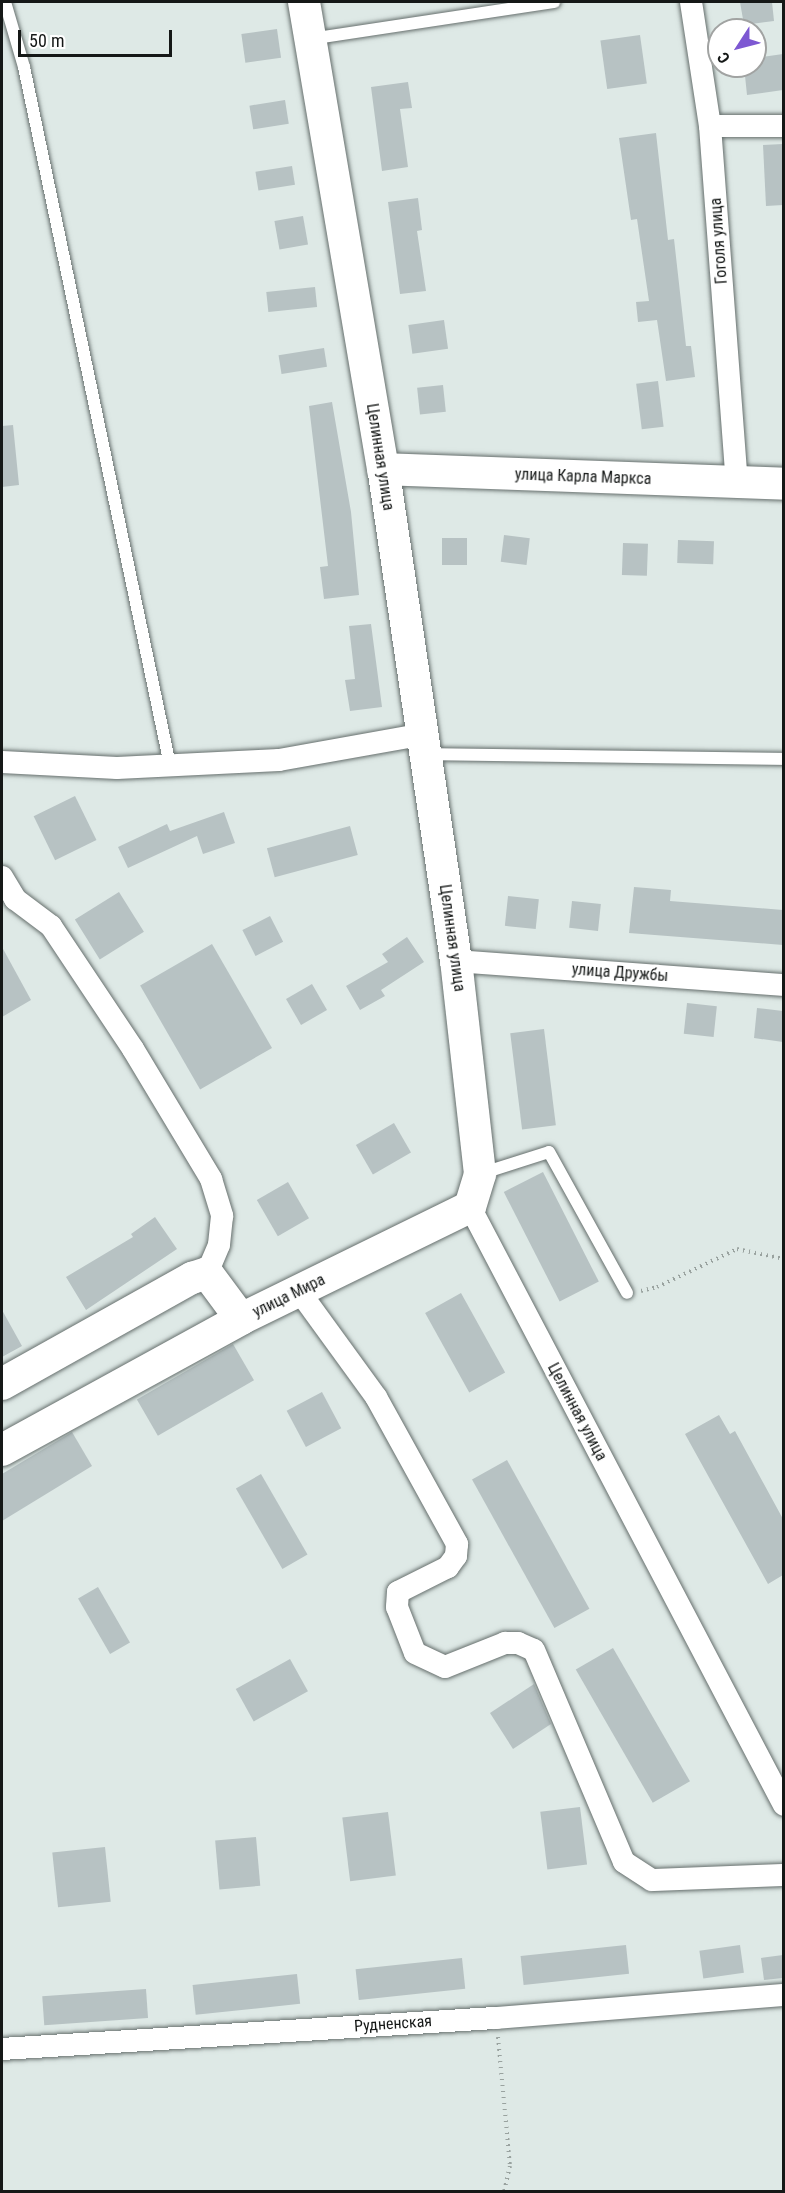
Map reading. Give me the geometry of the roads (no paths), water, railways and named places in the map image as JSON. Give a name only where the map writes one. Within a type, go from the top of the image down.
[{"type":"street","name":"Целинная улица","points":[[304,2],[382,469],[456,961],[480,1174],[470,1207],[783,1805]]},
{"type":"street","name":"Гоголя улица","points":[[691,2],[710,126],[738,482]]},
{"type":"street","points":[[710,126],[783,126]]},
{"type":"street","name":"улица Карла Маркса","points":[[382,469],[783,484]]},
{"type":"street","points":[[2,762],[117,768],[279,760],[422,744]]},
{"type":"street","points":[[2,877],[15,899],[51,926],[133,1049],[211,1179],[222,1216],[219,1245],[207,1273],[192,1278],[2,1384]]},
{"type":"street","name":"улица Дружбы","points":[[456,961],[783,985]]},
{"type":"street","name":"улица Мира","points":[[207,1273],[241,1319],[470,1207]]},
{"type":"street","points":[[299,1291],[376,1397],[457,1544],[456,1557],[448,1567],[398,1592],[397,1607],[415,1653],[445,1667],[504,1643],[518,1643],[534,1650],[624,1862],[652,1880],[783,1875]]},
{"type":"street","points":[[2,1450],[241,1319]]},
{"type":"street","name":"Рудненская","points":[[2,2049],[496,2018],[783,1995]]},
{"type":"lane","points":[[5,2],[24,67],[170,765]]},
{"type":"lane","points":[[310,39],[554,2]]},
{"type":"lane","points":[[422,744],[783,759]]},
{"type":"lane","points":[[480,1174],[549,1152],[627,1293]]}]
